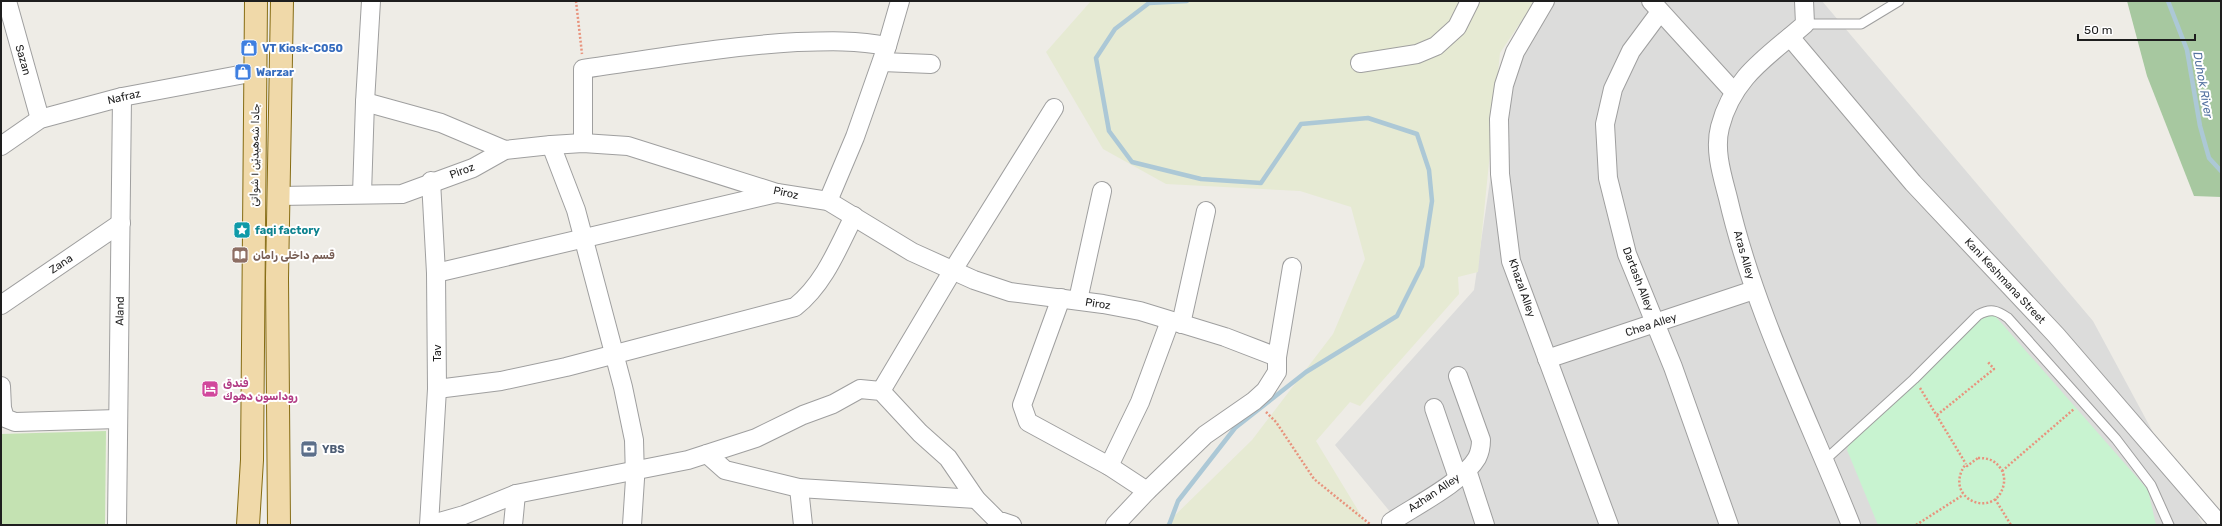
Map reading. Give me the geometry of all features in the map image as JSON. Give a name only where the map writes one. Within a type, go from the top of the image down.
[{"type":"main road","name":"جادا شەهیدێن ١ شواتێ","points":[[248,525],[252,460],[256,1]]},
{"type":"main road","points":[[279,525],[279,196],[282,1]]},
{"type":"main road","points":[[252,460],[278,458]]},
{"type":"street","name":"Sazan","points":[[7,1],[40,119]]},
{"type":"street","points":[[362,194],[365,102],[371,1]]},
{"type":"street","points":[[828,201],[855,137],[884,54],[900,1]]},
{"type":"street","points":[[1360,63],[1417,54],[1436,46],[1457,27],[1470,1]]},
{"type":"street","name":"Khazal Alley","points":[[1545,1],[1515,52],[1504,85],[1499,119],[1500,174],[1511,261],[1547,359],[1567,407],[1609,525]]},
{"type":"street","points":[[1804,1],[1804,24]]},
{"type":"street","points":[[1655,7],[1734,92]]},
{"type":"street","name":"Dartash Alley","points":[[1655,7],[1631,51],[1613,89],[1605,124],[1608,178],[1627,254],[1673,367],[1729,525]]},
{"type":"street","name":"Aras Alley","points":[[1804,24],[1749,72],[1734,92],[1720,128],[1718,157],[1731,213],[1754,290],[1851,525]]},
{"type":"street","name":"Kani Keshmana Street","points":[[1790,37],[1913,184],[2056,334],[2220,525]]},
{"type":"street","points":[[583,143],[584,69],[758,44],[833,41],[864,41],[884,54],[931,64]]},
{"type":"street","name":"Nafraz","points":[[1,146],[40,119],[122,97],[255,72]]},
{"type":"street","name":"Aland","points":[[117,525],[122,97]]},
{"type":"street","points":[[365,102],[441,123],[505,150]]},
{"type":"street","points":[[881,391],[953,270],[1054,108]]},
{"type":"street","name":"Piroz","points":[[279,196],[402,194],[431,182],[473,168],[505,150],[583,143],[628,146],[777,193],[828,201],[912,252],[1010,292],[1069,299],[1132,310],[1224,337],[1277,357]]},
{"type":"street","points":[[551,145],[576,210],[615,356],[634,440],[635,470],[632,525]]},
{"type":"street","name":"Tav","points":[[429,525],[437,389],[436,273],[431,182]]},
{"type":"street","points":[[1102,191],[1069,299],[1022,405],[1028,422],[1109,466],[1147,491]]},
{"type":"street","points":[[436,273],[584,240],[777,193]]},
{"type":"street","points":[[1109,466],[1140,402],[1175,322],[1206,211]]},
{"type":"street","points":[[437,389],[501,380],[615,356],[795,307],[807,297],[821,280],[854,216]]},
{"type":"street","name":"Zana","points":[[1,305],[121,223]]},
{"type":"street","points":[[1115,525],[1147,491],[1205,435],[1265,391],[1277,372],[1277,357],[1292,267]]},
{"type":"street","name":"Chea Alley","points":[[1547,359],[1754,290]]},
{"type":"street","name":"Azhan Alley","points":[[1391,522],[1463,474],[1477,458],[1481,449],[1481,440],[1458,376]]},
{"type":"street","points":[[1,386],[2,408],[5,418],[15,422],[118,419]]},
{"type":"street","points":[[429,525],[464,515],[516,494],[688,460],[756,438],[803,415],[833,404],[860,389],[881,391],[920,433],[948,458],[976,499],[997,520],[1012,525]]},
{"type":"street","points":[[1434,408],[1485,525]]},
{"type":"street","points":[[707,454],[724,470],[799,488],[976,499]]},
{"type":"street","points":[[799,488],[803,525]]},
{"type":"street","points":[[513,525],[516,494]]},
{"type":"lane","points":[[1804,24],[1861,24],[1899,1]]},
{"type":"lane","points":[[1825,460],[1914,379],[1978,315],[1986,311],[1993,310],[2008,318],[2116,439],[2151,485],[2169,525]]},
{"type":"path","points":[[576,1],[580,24],[584,69]]},
{"type":"path","points":[[1937,415],[1994,369],[1987,360]]},
{"type":"path","points":[[1914,379],[1967,466]]},
{"type":"path","points":[[2002,471],[2082,402]]},
{"type":"path","points":[[1276,422],[1314,479],[1371,525]]},
{"type":"path","points":[[1978,458],[1985,458],[1998,465],[2002,471],[2004,485],[2001,492],[1994,499],[1982,503],[1974,502],[1963,495],[1959,479],[1965,465],[1967,466],[1978,458]]},
{"type":"path","points":[[1916,525],[1963,495]]},
{"type":"path","points":[[1994,499],[2011,525]]},
{"type":"shaded area","points":[[1525,1],[1822,1],[2093,321],[2203,525],[1401,525],[1335,445],[1474,290],[1504,85]]},
{"type":"green space","points":[[1091,1],[1535,1],[1500,53],[1478,272],[1458,277],[1459,294],[1360,406],[1350,402],[1316,441],[1367,525],[1165,525],[1252,440],[1333,334],[1365,259],[1351,207],[1300,191],[1166,184],[1103,149],[1046,52]]},
{"type":"green space","points":[[2127,1],[2221,1],[2221,197],[2194,196],[2147,76]]},
{"type":"green space","points":[[1990,310],[2148,490],[2156,525],[1878,525],[1847,450],[1854,429]]},
{"type":"green space","points":[[106,431],[105,525],[1,525],[1,434]]},
{"type":"waterway","points":[[1169,525],[1178,501],[1235,428],[1306,372],[1397,316],[1422,266],[1432,201],[1429,170],[1417,134],[1368,118],[1301,124],[1261,183],[1201,179],[1132,162],[1109,131],[1096,58],[1115,29],[1149,3],[1187,1]]},
{"type":"waterway","name":"Duhok River","points":[[2168,1],[2187,50],[2200,126],[2209,158],[2221,171]]},
{"type":"place","name":"VT Kiosk-C050","points":[[249,48]]},
{"type":"place","name":"Warzar","points":[[243,72]]},
{"type":"place","name":"faqi factory","points":[[242,230]]},
{"type":"place","name":"قسم داخلی رامان","points":[[240,255]]},
{"type":"place","name":"فندق روداسون دهوك","points":[[210,389]]},
{"type":"place","name":"YBS","points":[[309,449]]}]
